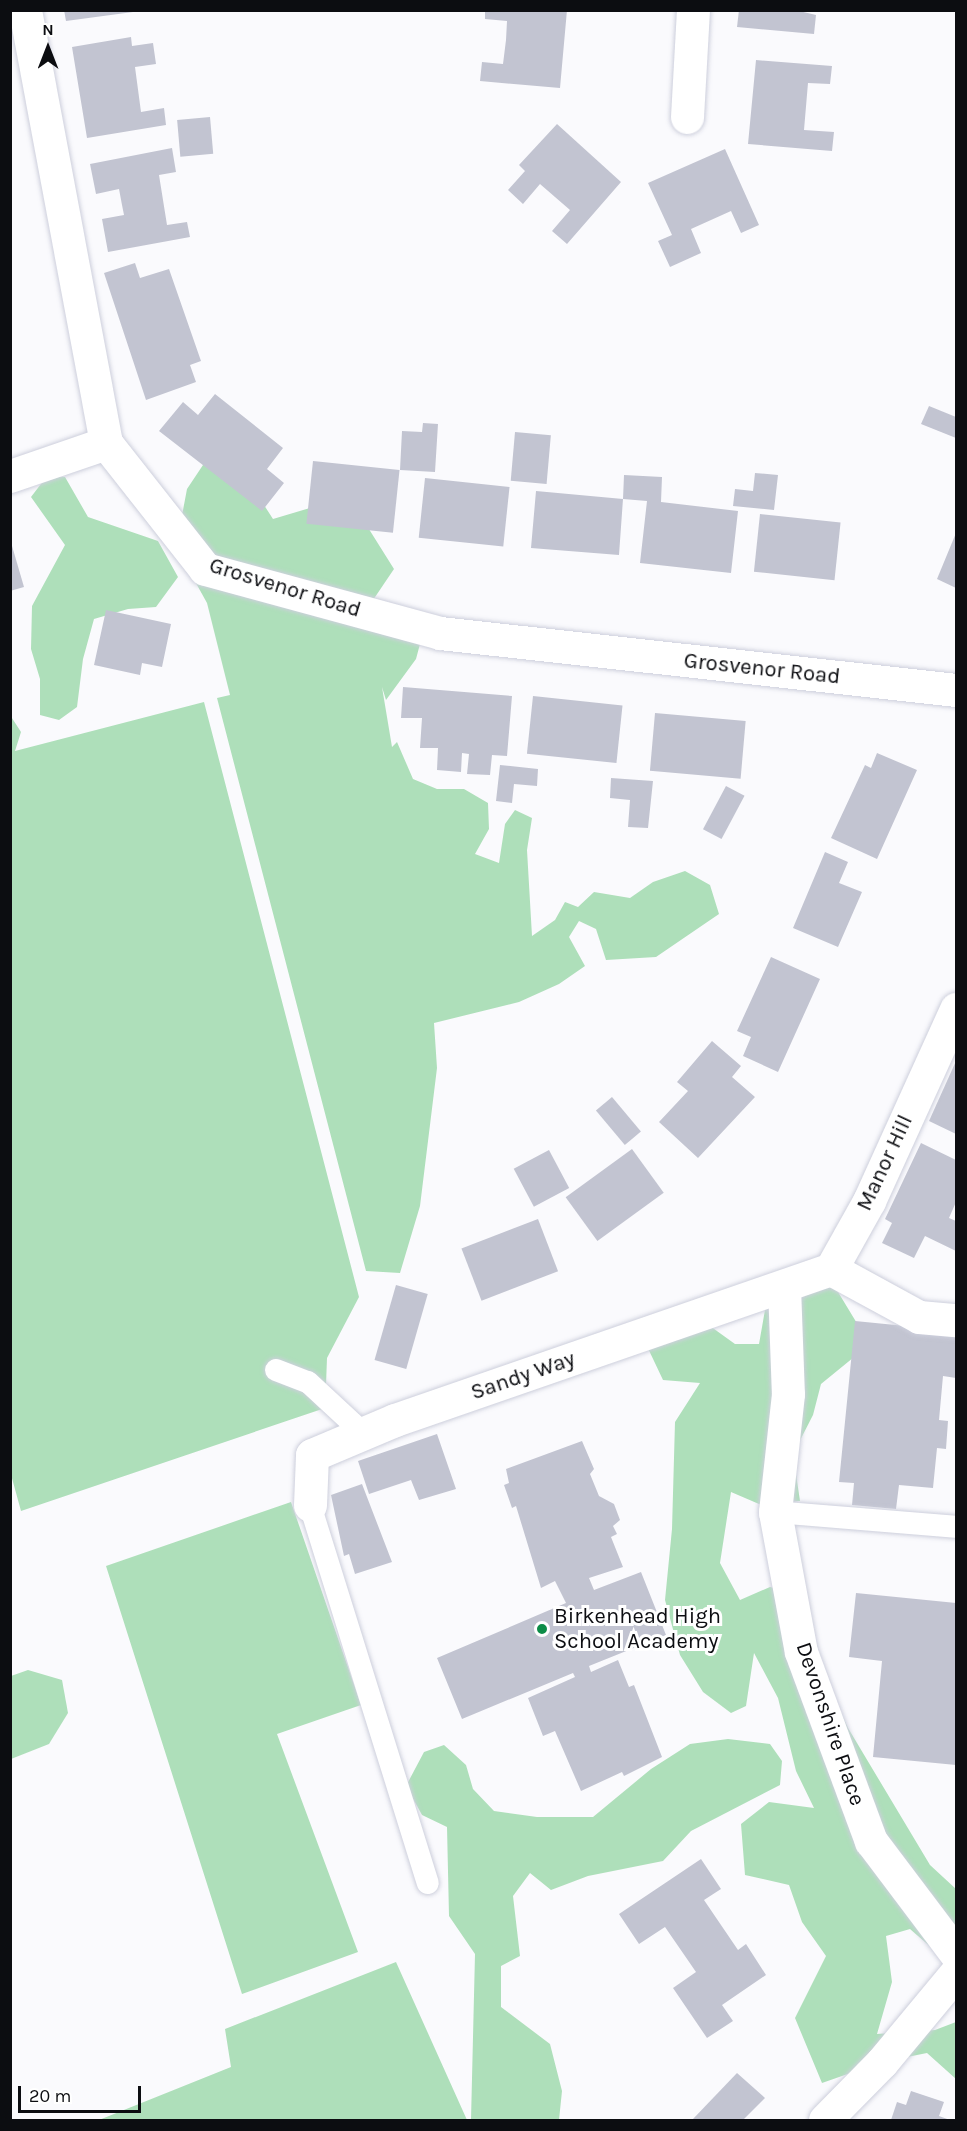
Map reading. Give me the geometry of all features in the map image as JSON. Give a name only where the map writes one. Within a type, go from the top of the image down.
[{"type":"street","name":"Grosvenor Road","points":[[25,10],[106,443],[205,569],[440,633],[957,690]]},
{"type":"street","points":[[687,117],[693,10]]},
{"type":"street","points":[[10,476],[106,443]]},
{"type":"street","name":"Manor Hill","points":[[831,1269],[869,1201],[957,1009]]},
{"type":"street","points":[[784,1287],[831,1269],[919,1317],[957,1320]]},
{"type":"street","name":"Sandy Way","points":[[310,1505],[312,1455],[363,1433],[784,1287]]},
{"type":"street","name":"Devonshire Place","points":[[784,1287],[788,1394],[775,1512],[801,1652],[871,1841],[957,1954]]},
{"type":"street","points":[[825,2121],[882,2062],[957,1973]]},
{"type":"lane","points":[[276,1370],[308,1382],[363,1433]]},
{"type":"lane","points":[[310,1505],[428,1883]]},
{"type":"lane","points":[[775,1512],[957,1527]]},
{"type":"green space","points":[[207,459],[242,471],[273,519],[330,502],[367,526],[394,569],[371,603],[420,644],[416,659],[386,700],[382,687],[392,747],[397,742],[413,779],[437,789],[464,789],[488,803],[489,829],[475,854],[499,863],[505,824],[515,810],[532,818],[527,850],[532,936],[555,920],[565,902],[578,907],[594,892],[630,898],[653,882],[685,871],[710,885],[719,914],[656,957],[606,960],[596,929],[579,921],[569,937],[585,966],[559,984],[519,1002],[434,1023],[437,1068],[420,1206],[400,1273],[366,1271],[217,698],[230,695],[207,603],[176,547],[187,489]]},
{"type":"green space","points":[[47,476],[65,477],[88,517],[158,541],[178,577],[156,607],[128,609],[94,619],[83,659],[77,707],[59,720],[40,715],[40,679],[31,649],[32,606],[65,545],[31,497]]},
{"type":"green space","points":[[204,702],[359,1297],[327,1358],[326,1385],[331,1406],[21,1511],[10,1471],[10,715],[21,732],[15,751]]},
{"type":"green space","points":[[794,1280],[835,1287],[858,1325],[859,1353],[821,1384],[813,1415],[793,1454],[800,1501],[759,1504],[731,1492],[720,1563],[740,1600],[770,1587],[800,1594],[823,1674],[848,1728],[930,1865],[956,1889],[956,1969],[910,1929],[886,1936],[892,1982],[877,2034],[935,2030],[956,2022],[956,2079],[927,2053],[882,2062],[822,2083],[795,2018],[826,1956],[802,1922],[789,1885],[745,1875],[741,1824],[769,1802],[814,1808],[796,1771],[778,1698],[754,1653],[746,1706],[731,1713],[703,1692],[680,1655],[665,1600],[672,1529],[675,1422],[700,1383],[663,1380],[645,1342],[703,1321],[735,1344],[759,1344],[765,1310]]},
{"type":"green space","points":[[291,1502],[361,1705],[277,1734],[358,1952],[242,1994],[106,1566]]},
{"type":"green space","points":[[28,1670],[62,1680],[68,1713],[49,1744],[11,1759],[11,1676]]},
{"type":"green space","points":[[728,1739],[770,1744],[782,1761],[780,1785],[691,1831],[663,1861],[588,1876],[551,1890],[530,1873],[513,1896],[520,1956],[501,1966],[501,2007],[550,2044],[562,2091],[559,2120],[471,2120],[475,1954],[449,1916],[447,1827],[422,1815],[406,1786],[424,1752],[444,1745],[466,1765],[473,1789],[494,1811],[537,1817],[593,1817],[651,1769],[690,1744]]},
{"type":"green space","points":[[396,1962],[467,2120],[99,2120],[231,2067],[225,2029]]},
{"type":"building","points":[[64,10],[133,10],[133,12],[66,21]]},
{"type":"building","points":[[485,10],[567,10],[560,88],[480,81],[482,62],[503,64],[506,40],[507,21],[485,19]]},
{"type":"building","points":[[739,10],[795,10],[816,15],[814,34],[737,27]]},
{"type":"building","points":[[131,37],[132,46],[153,43],[156,64],[135,67],[141,112],[164,108],[166,125],[87,138],[72,47]]},
{"type":"building","points":[[756,60],[832,66],[830,84],[808,83],[804,130],[834,132],[832,151],[748,144]]},
{"type":"building","points":[[210,117],[213,154],[180,157],[177,120]]},
{"type":"building","points":[[557,124],[621,182],[567,244],[552,231],[570,210],[540,184],[523,204],[508,190],[525,171],[519,165]]},
{"type":"building","points":[[172,148],[176,172],[159,175],[167,225],[187,222],[190,237],[108,252],[102,219],[124,215],[119,189],[96,194],[90,164]]},
{"type":"building","points":[[725,149],[759,225],[741,233],[731,211],[691,229],[701,253],[670,267],[658,241],[672,235],[648,183]]},
{"type":"building","points":[[135,263],[140,278],[169,269],[201,361],[190,365],[196,382],[146,400],[104,273]]},
{"type":"building","points":[[215,394],[283,448],[267,469],[284,483],[262,511],[159,431],[183,402],[198,415]]},
{"type":"building","points":[[929,406],[956,417],[956,438],[921,424]]},
{"type":"building","points":[[423,423],[438,424],[435,472],[400,470],[402,431],[422,432]]},
{"type":"building","points":[[515,432],[551,435],[547,484],[511,481]]},
{"type":"building","points":[[313,461],[400,470],[393,533],[306,524]]},
{"type":"building","points":[[755,473],[778,475],[774,510],[733,506],[735,489],[753,491]]},
{"type":"building","points":[[624,475],[662,477],[661,502],[738,511],[731,573],[640,563],[647,501],[623,499]]},
{"type":"building","points":[[425,478],[510,487],[503,547],[419,538]]},
{"type":"building","points":[[536,491],[623,499],[619,555],[531,548]]},
{"type":"building","points":[[760,514],[841,522],[834,580],[754,572]]},
{"type":"building","points":[[956,533],[956,588],[937,579]]},
{"type":"building","points":[[10,539],[24,587],[10,591]]},
{"type":"building","points":[[106,610],[171,624],[162,667],[142,663],[140,675],[94,665]]},
{"type":"building","points":[[403,687],[512,696],[507,756],[492,755],[490,775],[467,774],[469,754],[462,753],[461,772],[437,770],[438,748],[420,748],[422,718],[401,718]]},
{"type":"building","points":[[533,696],[623,705],[616,763],[527,754]]},
{"type":"building","points":[[655,713],[746,721],[741,779],[650,771]]},
{"type":"building","points":[[877,753],[917,770],[877,859],[831,838],[865,765],[871,768]]},
{"type":"building","points":[[500,765],[538,769],[537,786],[514,784],[512,803],[496,801]]},
{"type":"building","points":[[611,778],[653,781],[648,828],[628,827],[630,800],[610,798]]},
{"type":"building","points":[[726,786],[745,796],[722,839],[703,829]]},
{"type":"building","points":[[825,852],[848,862],[839,883],[862,892],[838,947],[793,928]]},
{"type":"building","points":[[771,957],[820,979],[778,1072],[743,1056],[751,1037],[737,1031]]},
{"type":"building","points":[[712,1041],[741,1066],[732,1077],[755,1097],[698,1158],[659,1122],[688,1091],[677,1082]]},
{"type":"building","points":[[956,1061],[956,1134],[929,1121]]},
{"type":"building","points":[[612,1097],[641,1131],[625,1145],[596,1110]]},
{"type":"building","points":[[921,1143],[956,1160],[956,1202],[949,1218],[956,1221],[956,1251],[925,1236],[914,1258],[882,1243],[892,1223],[885,1219]]},
{"type":"building","points":[[632,1149],[664,1193],[597,1241],[566,1197]]},
{"type":"building","points":[[549,1150],[569,1188],[534,1207],[514,1169]]},
{"type":"building","points":[[538,1219],[558,1271],[482,1301],[461,1248]]},
{"type":"building","points":[[396,1285],[428,1294],[406,1369],[375,1360]]},
{"type":"building","points":[[855,1321],[956,1331],[956,1378],[943,1376],[939,1420],[948,1421],[946,1449],[937,1448],[933,1488],[899,1485],[896,1509],[852,1505],[854,1483],[839,1482]]},
{"type":"building","points":[[437,1434],[456,1489],[419,1500],[411,1480],[369,1494],[358,1461]]},
{"type":"building","points":[[582,1441],[594,1469],[590,1474],[599,1496],[614,1504],[620,1520],[613,1526],[617,1534],[611,1537],[623,1567],[589,1578],[594,1590],[641,1572],[666,1635],[589,1666],[591,1672],[618,1660],[629,1687],[634,1685],[662,1757],[624,1776],[622,1772],[581,1791],[555,1731],[543,1736],[528,1698],[575,1677],[573,1673],[462,1719],[437,1658],[566,1603],[555,1581],[541,1588],[516,1506],[512,1508],[504,1485],[509,1483],[506,1469]]},
{"type":"building","points":[[362,1484],[392,1562],[355,1574],[349,1554],[344,1556],[331,1495]]},
{"type":"building","points":[[856,1593],[956,1603],[956,1765],[873,1757],[882,1661],[849,1657]]},
{"type":"building","points":[[701,1859],[721,1889],[704,1900],[738,1950],[746,1944],[766,1975],[722,2005],[733,2021],[707,2038],[673,1988],[696,1972],[665,1927],[639,1944],[619,1914]]},
{"type":"building","points":[[737,2073],[765,2098],[743,2120],[692,2120]]},
{"type":"building","points":[[911,2091],[944,2102],[939,2116],[950,2120],[891,2120],[897,2102],[906,2105]]},
{"type":"place","name":"Birkenhead High School Academy","points":[[542,1629]]}]
